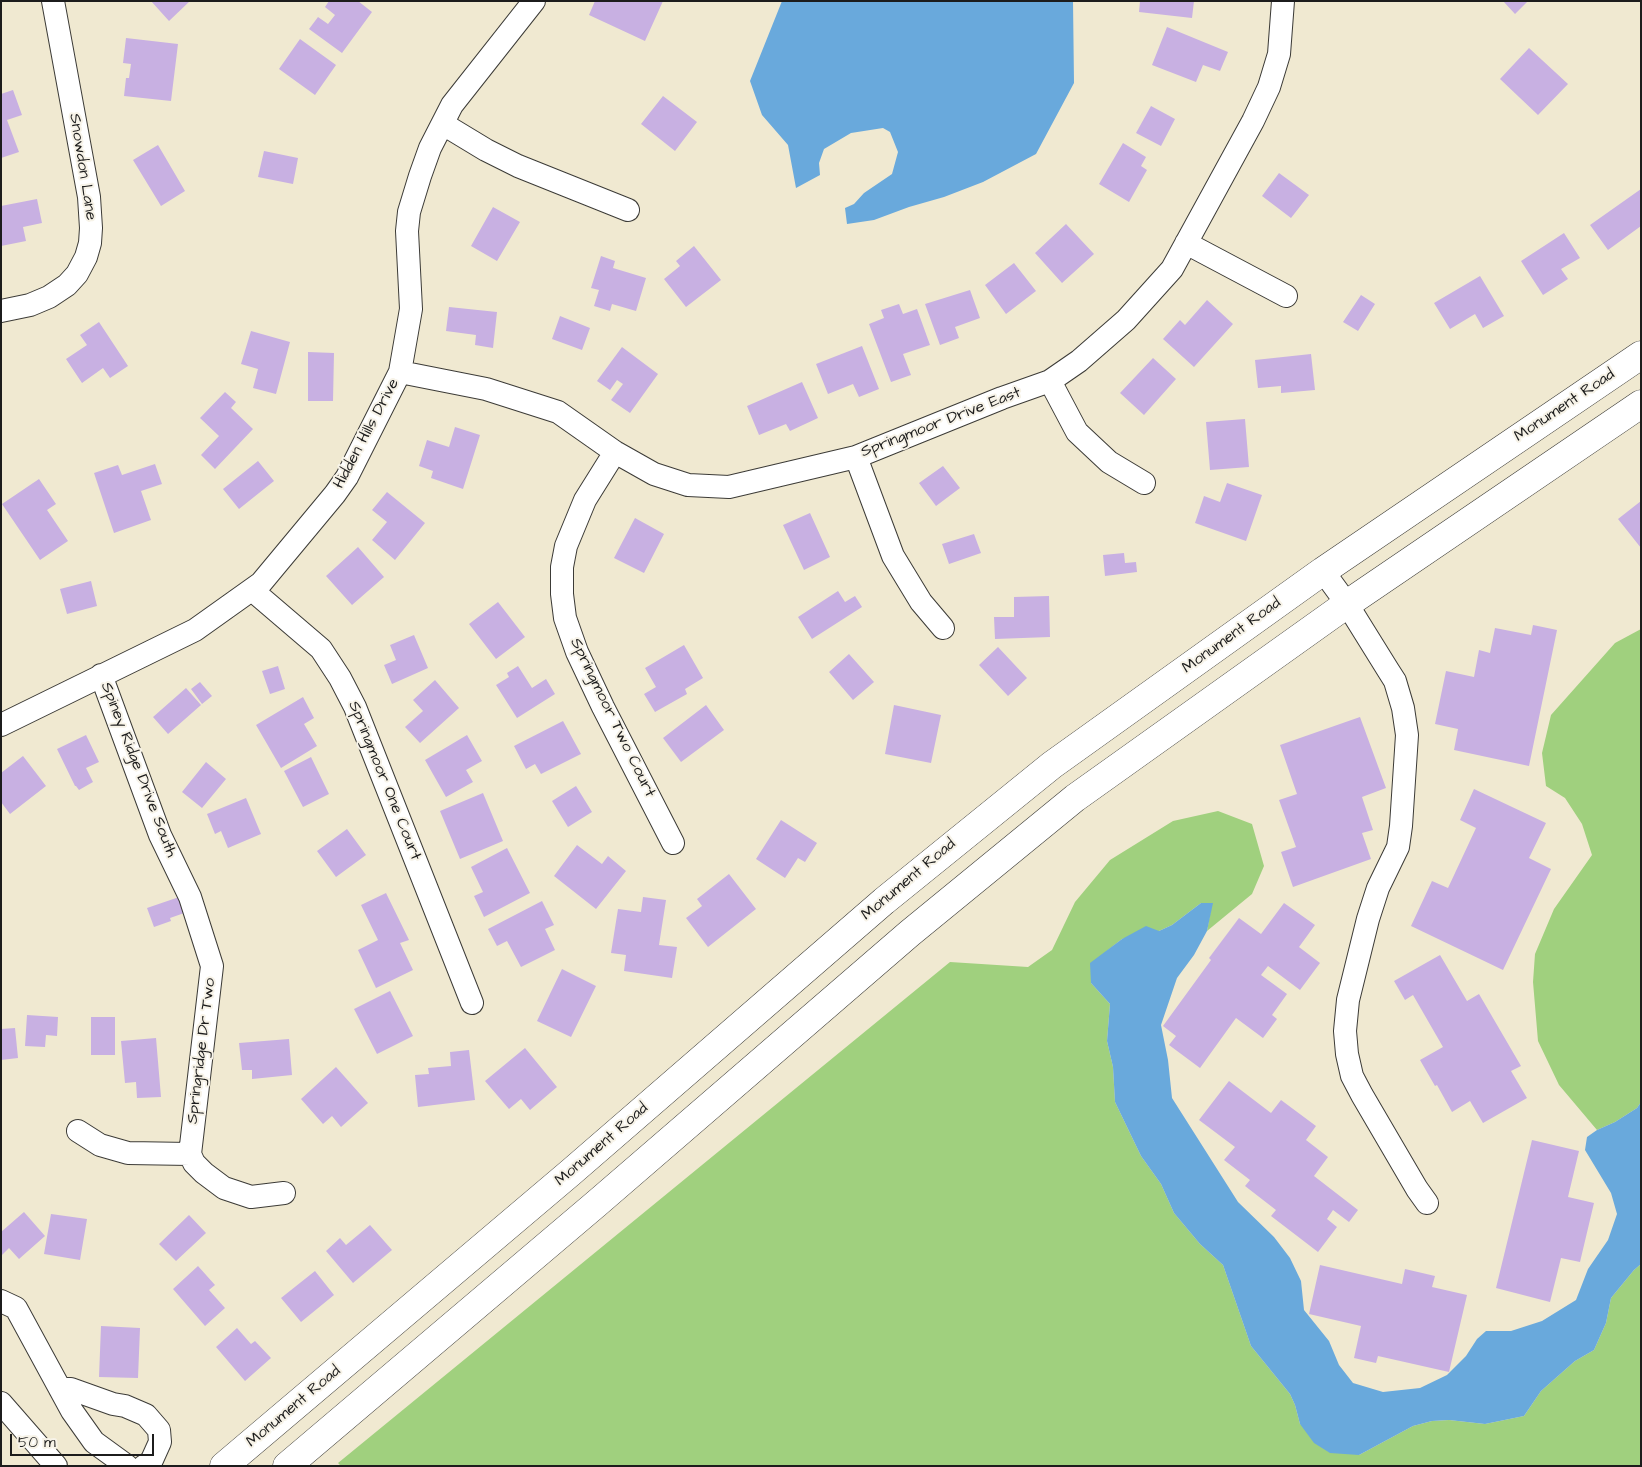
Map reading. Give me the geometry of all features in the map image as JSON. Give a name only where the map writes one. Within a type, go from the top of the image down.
[{"type":"street","name":"Snowdon Lane","points":[[1,311],[30,305],[49,297],[67,285],[77,274],[86,258],[90,243],[90,196],[53,1]]},
{"type":"street","name":"Hidden Hills Drive","points":[[1,725],[195,630],[261,583],[335,494],[347,477],[400,372],[411,309],[407,231],[409,212],[430,148],[452,105],[534,1]]},
{"type":"street","name":"Springmoor Drive East","points":[[400,372],[486,389],[558,412],[615,452],[654,474],[688,486],[729,487],[856,457],[1002,398],[1050,382],[1079,361],[1126,320],[1172,268],[1269,87],[1278,54],[1283,1]]},
{"type":"street","points":[[443,124],[518,166],[628,210]]},
{"type":"street","points":[[1186,243],[1286,296]]},
{"type":"street","name":"Monument Road","points":[[224,1466],[570,1174],[791,980],[957,840],[1052,765],[1323,570],[1641,355]]},
{"type":"street","points":[[1050,382],[1077,432],[1109,462],[1144,483]]},
{"type":"street","points":[[287,1466],[596,1204],[811,1017],[982,872],[1075,798],[1347,604],[1641,404]]},
{"type":"street","points":[[1550,416],[1571,450]]},
{"type":"street","name":"Springmoor Two Court","points":[[615,452],[585,500],[566,546],[562,567],[562,594],[565,618],[577,652],[673,843]]},
{"type":"street","points":[[856,457],[893,556],[921,602],[943,628]]},
{"type":"street","points":[[1323,570],[1347,604],[1395,681],[1404,708],[1407,735],[1398,847],[1378,888],[1368,919],[1348,1000],[1345,1031],[1347,1054],[1352,1076],[1427,1203]]},
{"type":"street","name":"Springmoor One Court","points":[[252,590],[321,649],[340,678],[355,707],[472,1003]]},
{"type":"street","name":"Spiney Ridge Drive South","points":[[101,675],[160,835],[175,865]]},
{"type":"street","name":"Springridge Dr Two","points":[[175,865],[190,897],[212,966],[190,1154]]},
{"type":"street","points":[[78,1131],[100,1144],[128,1153],[190,1154],[194,1163],[224,1188],[251,1197],[284,1193]]},
{"type":"street","points":[[1,1301],[16,1308],[72,1411],[94,1442],[126,1466]]},
{"type":"street","points":[[60,1389],[71,1389],[113,1404],[126,1406],[146,1415],[159,1430],[160,1442],[151,1462],[144,1466]]},
{"type":"street","points":[[1,1403],[56,1466]]},
{"type":"green space","points":[[1641,629],[1641,1102],[1637,1108],[1615,1122],[1597,1130],[1559,1085],[1538,1041],[1533,982],[1535,954],[1554,909],[1592,855],[1582,824],[1565,798],[1546,786],[1542,753],[1551,715],[1615,643]]},
{"type":"green space","points":[[1218,811],[1252,824],[1264,866],[1252,894],[1207,931],[1212,903],[1201,903],[1172,925],[1159,931],[1122,939],[1108,950],[1091,983],[1110,1004],[1107,1041],[1113,1067],[1115,1102],[1141,1156],[1161,1184],[1174,1213],[1200,1244],[1223,1265],[1251,1346],[1290,1394],[1300,1424],[1359,1455],[1413,1426],[1432,1421],[1449,1420],[1485,1424],[1524,1416],[1541,1391],[1575,1361],[1594,1350],[1606,1323],[1611,1298],[1641,1264],[1641,1466],[341,1466],[338,1463],[950,962],[1028,967],[1052,950],[1075,902],[1110,860],[1173,821]]},
{"type":"water","points":[[782,1],[1073,1],[1074,83],[1036,154],[983,182],[944,197],[874,220],[847,224],[845,208],[854,204],[864,193],[892,174],[898,152],[890,132],[883,128],[851,133],[824,149],[819,163],[820,175],[796,188],[788,145],[762,115],[750,81]]},
{"type":"water","points":[[1201,903],[1213,903],[1207,931],[1194,955],[1177,978],[1161,1025],[1168,1060],[1172,1098],[1238,1202],[1274,1237],[1290,1258],[1301,1281],[1304,1310],[1329,1341],[1339,1365],[1353,1383],[1383,1392],[1420,1388],[1447,1375],[1466,1356],[1477,1339],[1486,1331],[1511,1331],[1542,1321],[1576,1300],[1588,1269],[1608,1240],[1617,1214],[1611,1193],[1585,1150],[1587,1137],[1637,1108],[1641,1102],[1641,1264],[1611,1298],[1606,1323],[1594,1350],[1575,1361],[1541,1391],[1524,1416],[1485,1424],[1449,1420],[1432,1421],[1413,1426],[1359,1455],[1330,1453],[1314,1443],[1300,1424],[1290,1394],[1251,1346],[1223,1265],[1200,1244],[1174,1213],[1161,1184],[1141,1156],[1115,1102],[1113,1067],[1107,1041],[1110,1004],[1091,983],[1090,963],[1122,939],[1146,926],[1159,931],[1172,925]]},
{"type":"building","points":[[151,1],[190,1],[169,21]]},
{"type":"building","points":[[329,1],[358,1],[372,12],[342,53],[309,29],[318,17],[328,24],[335,15],[325,7]]},
{"type":"building","points":[[595,1],[663,1],[645,41],[589,15]]},
{"type":"building","points":[[1140,1],[1194,1],[1192,18],[1139,12]]},
{"type":"building","points":[[1503,1],[1528,1],[1515,14]]},
{"type":"building","points":[[1167,27],[1228,52],[1220,71],[1203,65],[1196,82],[1152,65]]},
{"type":"building","points":[[126,38],[178,44],[171,101],[124,96],[126,78],[129,78],[131,64],[123,63]]},
{"type":"building","points":[[300,39],[336,65],[315,95],[279,69]]},
{"type":"building","points":[[1529,48],[1568,84],[1538,115],[1500,79]]},
{"type":"building","points":[[13,90],[22,115],[7,120],[19,152],[1,158],[1,94]]},
{"type":"building","points":[[663,96],[697,122],[675,151],[641,124]]},
{"type":"building","points":[[1151,106],[1175,119],[1161,146],[1136,133]]},
{"type":"building","points":[[1123,143],[1146,157],[1141,166],[1147,170],[1129,202],[1099,184]]},
{"type":"building","points":[[158,145],[185,191],[161,206],[133,160]]},
{"type":"building","points":[[264,151],[298,158],[293,184],[258,177]]},
{"type":"building","points":[[1279,173],[1309,195],[1291,218],[1262,196]]},
{"type":"building","points":[[1641,189],[1641,226],[1608,250],[1590,225]]},
{"type":"building","points":[[37,199],[42,223],[23,227],[26,241],[1,246],[1,206]]},
{"type":"building","points":[[493,207],[520,222],[497,261],[471,246]]},
{"type":"building","points":[[1066,224],[1094,254],[1062,283],[1035,253]]},
{"type":"building","points":[[1564,233],[1580,258],[1561,269],[1568,279],[1543,295],[1521,261]]},
{"type":"building","points":[[694,246],[721,280],[686,307],[664,279],[680,266],[676,261]]},
{"type":"building","points":[[601,256],[615,261],[613,268],[646,278],[636,311],[612,304],[610,311],[594,306],[599,290],[591,288]]},
{"type":"building","points":[[1014,263],[1036,291],[1006,314],[985,285]]},
{"type":"building","points":[[1480,276],[1504,316],[1483,328],[1475,314],[1450,329],[1434,303]]},
{"type":"building","points":[[970,290],[980,318],[955,327],[959,338],[940,345],[925,304]]},
{"type":"building","points":[[1361,295],[1375,304],[1358,331],[1343,322]]},
{"type":"building","points":[[1207,300],[1233,324],[1194,367],[1163,339],[1180,320],[1185,325]]},
{"type":"building","points":[[899,304],[903,314],[917,309],[930,345],[903,354],[911,375],[891,382],[869,324],[884,318],[881,310]]},
{"type":"building","points":[[449,307],[497,312],[493,348],[475,345],[476,335],[446,331]]},
{"type":"building","points":[[560,316],[590,328],[582,350],[552,339]]},
{"type":"building","points":[[99,322],[128,366],[110,378],[103,368],[82,383],[66,359],[87,345],[80,335]]},
{"type":"building","points":[[251,331],[290,342],[276,394],[253,388],[258,369],[241,364]]},
{"type":"building","points":[[862,346],[879,389],[859,397],[853,384],[828,394],[816,364]]},
{"type":"building","points":[[622,347],[658,374],[630,413],[611,400],[623,384],[617,380],[610,390],[597,381]]},
{"type":"building","points":[[308,352],[334,353],[333,401],[308,401]]},
{"type":"building","points":[[1311,354],[1315,390],[1281,393],[1281,386],[1258,388],[1255,360]]},
{"type":"building","points":[[1153,358],[1176,379],[1144,415],[1120,393]]},
{"type":"building","points":[[802,382],[818,418],[790,431],[786,424],[759,435],[747,406]]},
{"type":"building","points":[[225,392],[236,402],[231,408],[253,429],[215,469],[201,455],[219,436],[200,418]]},
{"type":"building","points":[[1245,419],[1249,467],[1210,470],[1206,422]]},
{"type":"building","points":[[455,427],[480,435],[463,489],[431,478],[433,471],[419,466],[427,440],[449,447]]},
{"type":"building","points":[[258,461],[274,481],[239,509],[223,489]]},
{"type":"building","points":[[155,464],[162,484],[141,491],[151,520],[114,533],[94,473],[118,465],[122,475]]},
{"type":"building","points":[[943,466],[960,488],[936,506],[919,483]]},
{"type":"building","points":[[39,479],[56,504],[47,510],[68,541],[40,560],[2,504]]},
{"type":"building","points":[[1227,483],[1262,495],[1246,541],[1195,523],[1204,496],[1220,502]]},
{"type":"building","points":[[387,492],[425,523],[395,560],[372,540],[387,522],[372,510]]},
{"type":"building","points":[[1641,501],[1641,548],[1618,519]]},
{"type":"building","points":[[810,513],[830,557],[804,570],[783,525]]},
{"type":"building","points":[[635,518],[664,534],[644,573],[614,558]]},
{"type":"building","points":[[974,534],[981,553],[949,564],[942,544]]},
{"type":"building","points":[[358,547],[384,577],[352,605],[326,576]]},
{"type":"building","points":[[1124,553],[1125,563],[1136,562],[1137,572],[1105,576],[1103,555]]},
{"type":"building","points":[[91,581],[97,606],[67,614],[60,589]]},
{"type":"building","points":[[838,591],[845,602],[855,596],[862,607],[812,639],[798,617]]},
{"type":"building","points":[[1049,596],[1050,637],[995,639],[994,617],[1014,617],[1014,597]]},
{"type":"building","points":[[498,602],[525,637],[496,659],[469,624]]},
{"type":"building","points":[[1533,625],[1557,630],[1529,766],[1454,750],[1458,729],[1435,724],[1446,671],[1474,677],[1479,650],[1490,653],[1495,628],[1531,635]]},
{"type":"building","points":[[414,635],[428,668],[392,684],[384,665],[396,660],[390,645]]},
{"type":"building","points":[[684,645],[703,678],[685,689],[687,694],[655,712],[644,694],[656,687],[645,668]]},
{"type":"building","points":[[998,647],[1027,678],[1008,696],[979,665]]},
{"type":"building","points":[[849,654],[874,682],[853,700],[829,672]]},
{"type":"building","points":[[278,666],[285,689],[270,694],[262,671]]},
{"type":"building","points":[[518,666],[532,688],[546,679],[555,694],[517,718],[496,685],[509,677],[507,673]]},
{"type":"building","points":[[435,680],[459,708],[420,743],[405,727],[423,711],[413,700]]},
{"type":"building","points":[[200,682],[212,696],[202,704],[191,689]]},
{"type":"building","points":[[186,688],[201,705],[168,734],[153,717]]},
{"type":"building","points":[[303,697],[314,718],[304,724],[317,746],[281,768],[256,725]]},
{"type":"building","points":[[706,705],[724,730],[681,762],[663,738]]},
{"type":"building","points":[[894,705],[941,715],[931,763],[885,754]]},
{"type":"building","points":[[1360,717],[1386,788],[1362,797],[1373,830],[1362,833],[1371,859],[1293,887],[1281,852],[1296,847],[1279,800],[1297,794],[1280,745]]},
{"type":"building","points":[[563,721],[581,754],[541,774],[535,764],[526,769],[514,746]]},
{"type":"building","points":[[86,735],[99,762],[86,768],[93,782],[79,790],[75,786],[57,749]]},
{"type":"building","points":[[467,735],[482,761],[466,770],[473,782],[446,797],[425,760]]},
{"type":"building","points":[[23,756],[46,786],[10,814],[1,802],[1,773]]},
{"type":"building","points":[[311,757],[329,794],[303,807],[284,771]]},
{"type":"building","points":[[206,762],[226,779],[202,808],[182,792]]},
{"type":"building","points":[[576,786],[592,812],[568,827],[552,801]]},
{"type":"building","points":[[1474,789],[1546,823],[1529,858],[1551,869],[1503,970],[1411,926],[1432,881],[1448,888],[1476,828],[1460,820]]},
{"type":"building","points":[[483,793],[503,841],[460,859],[440,811]]},
{"type":"building","points":[[246,798],[261,834],[228,848],[221,831],[215,834],[207,814]]},
{"type":"building","points":[[781,820],[817,843],[805,862],[798,858],[785,878],[756,859]]},
{"type":"building","points":[[347,829],[366,855],[336,877],[317,851]]},
{"type":"building","points":[[577,845],[602,864],[608,856],[626,871],[596,909],[554,876]]},
{"type":"building","points":[[507,848],[530,893],[484,917],[474,896],[483,892],[471,867]]},
{"type":"building","points":[[729,874],[756,909],[708,947],[686,918],[702,906],[697,899]]},
{"type":"building","points":[[386,893],[409,940],[400,943],[413,970],[376,988],[358,950],[378,940],[361,905]]},
{"type":"building","points":[[185,895],[190,911],[170,918],[171,921],[154,927],[147,908]]},
{"type":"building","points":[[643,897],[666,900],[659,945],[677,947],[672,978],[624,971],[626,955],[611,953],[618,909],[641,912]]},
{"type":"building","points":[[542,901],[554,925],[545,929],[555,950],[521,967],[507,941],[497,946],[488,929]]},
{"type":"building","points":[[1284,903],[1315,925],[1299,947],[1320,963],[1300,990],[1268,966],[1261,975],[1287,994],[1272,1015],[1277,1019],[1263,1038],[1236,1018],[1200,1068],[1169,1045],[1176,1036],[1163,1026],[1211,960],[1209,958],[1239,918],[1261,934]]},
{"type":"building","points":[[1440,955],[1467,1001],[1479,994],[1521,1066],[1511,1071],[1527,1098],[1483,1123],[1470,1101],[1452,1112],[1437,1085],[1435,1086],[1420,1060],[1443,1047],[1413,995],[1405,1000],[1394,981]]},
{"type":"building","points":[[562,969],[596,986],[571,1037],[537,1021]]},
{"type":"building","points":[[390,991],[413,1036],[377,1054],[354,1009]]},
{"type":"building","points":[[27,1015],[58,1017],[57,1036],[46,1035],[45,1047],[25,1046]]},
{"type":"building","points":[[91,1017],[115,1017],[115,1055],[91,1055]]},
{"type":"building","points":[[15,1028],[18,1058],[1,1060],[1,1029]]},
{"type":"building","points":[[156,1038],[161,1097],[137,1098],[136,1082],[125,1083],[121,1041]]},
{"type":"building","points":[[289,1039],[292,1075],[252,1079],[252,1070],[242,1070],[239,1043]]},
{"type":"building","points":[[525,1048],[557,1087],[530,1110],[521,1099],[509,1109],[485,1081]]},
{"type":"building","points":[[469,1050],[475,1100],[418,1107],[415,1075],[429,1074],[428,1068],[451,1066],[450,1052]]},
{"type":"building","points":[[336,1067],[368,1103],[341,1127],[332,1116],[323,1124],[301,1099]]},
{"type":"building","points":[[1229,1081],[1271,1113],[1281,1100],[1316,1126],[1306,1140],[1328,1157],[1314,1176],[1358,1210],[1349,1222],[1333,1210],[1327,1219],[1337,1227],[1318,1252],[1271,1216],[1276,1210],[1245,1186],[1250,1180],[1224,1160],[1235,1147],[1199,1120]]},
{"type":"building","points":[[1532,1140],[1579,1151],[1568,1197],[1594,1203],[1580,1262],[1561,1258],[1550,1302],[1496,1288]]},
{"type":"building","points":[[24,1212],[45,1236],[19,1259],[9,1248],[1,1256],[1,1232]]},
{"type":"building","points":[[51,1214],[87,1219],[80,1260],[44,1254]]},
{"type":"building","points":[[189,1215],[206,1233],[176,1261],[159,1244]]},
{"type":"building","points":[[370,1225],[392,1250],[353,1283],[326,1251],[340,1238],[346,1245]]},
{"type":"building","points":[[1320,1265],[1402,1284],[1405,1269],[1435,1276],[1432,1287],[1467,1295],[1449,1372],[1378,1356],[1376,1363],[1354,1358],[1361,1326],[1309,1314]]},
{"type":"building","points":[[198,1266],[215,1285],[209,1290],[225,1308],[205,1326],[173,1289]]},
{"type":"building","points":[[315,1271],[334,1295],[301,1322],[281,1298]]},
{"type":"building","points":[[101,1326],[140,1328],[138,1378],[99,1377]]},
{"type":"building","points":[[237,1328],[251,1344],[255,1341],[271,1358],[245,1381],[216,1347]]}]
